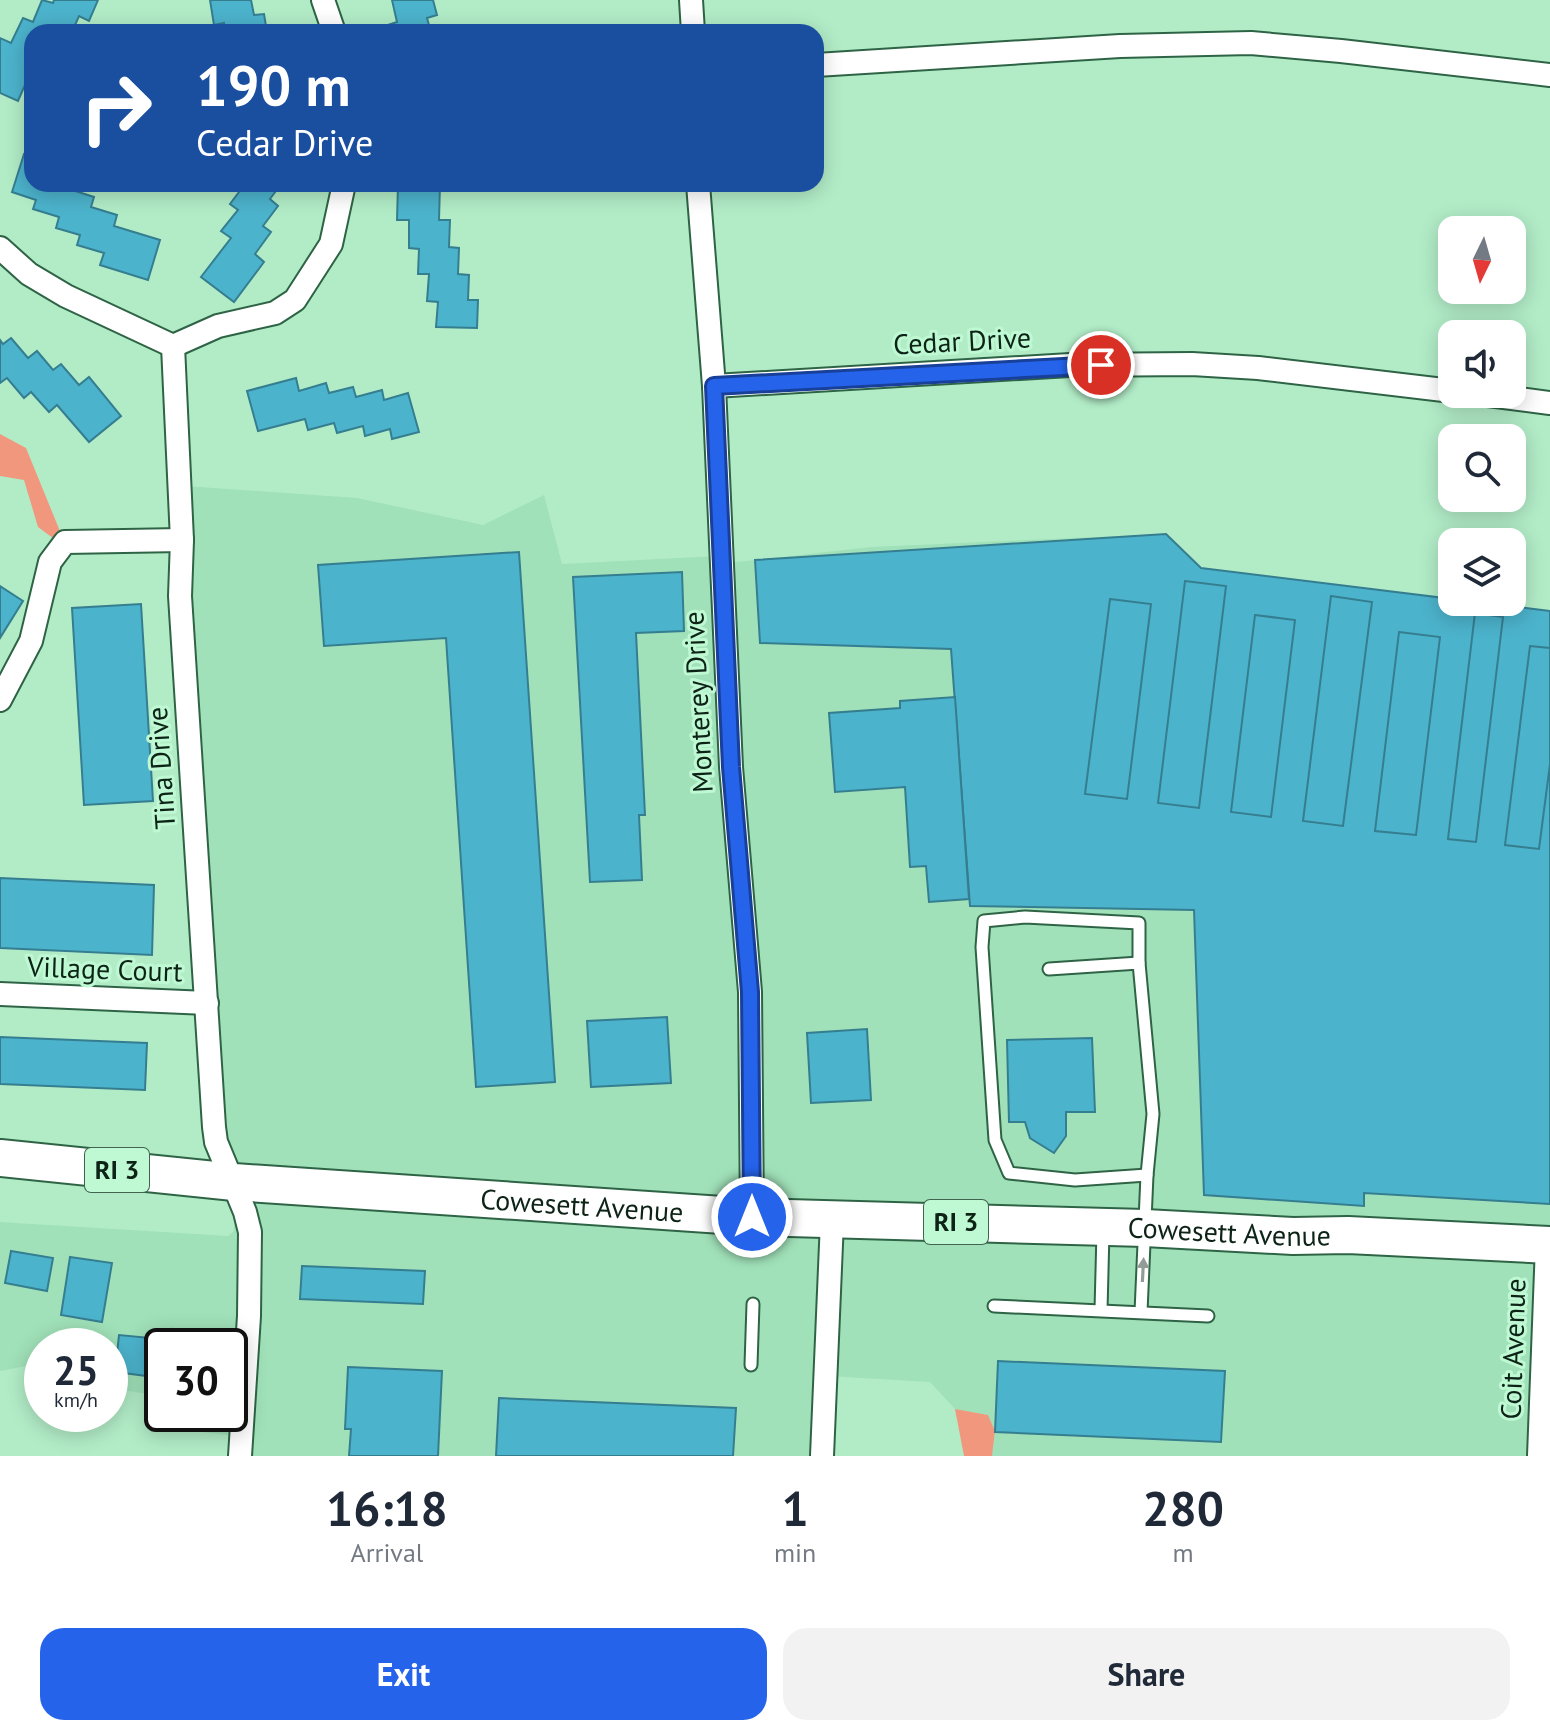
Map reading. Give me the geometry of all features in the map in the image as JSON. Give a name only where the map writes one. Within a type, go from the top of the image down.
[{"type":"main road","name":"Cowesett Avenue","points":[[0,1158],[234,1182],[752,1217],[1145,1228],[1548,1245]]},
{"type":"street","points":[[323,0],[331,24]]},
{"type":"street","points":[[691,0],[692,24]]},
{"type":"street","points":[[824,64],[1120,46],[1251,43],[1550,75]]},
{"type":"street","points":[[0,248],[29,274],[66,296],[173,346],[218,326],[275,313],[295,300],[331,244],[342,192]]},
{"type":"street","name":"Monterey Drive","points":[[699,192],[714,386],[730,753],[750,992],[752,1217]]},
{"type":"street","name":"Tina Drive","points":[[173,346],[182,540],[180,596],[216,1142],[245,1212],[251,1252],[240,1456]]},
{"type":"street","name":"Cedar Drive","points":[[714,386],[1070,365],[1192,364],[1258,368],[1438,389]]},
{"type":"street","points":[[1526,400],[1550,403]]},
{"type":"street","points":[[0,700],[31,641],[50,562],[65,542],[182,540]]},
{"type":"street","name":"Village Court","points":[[0,994],[207,1003]]},
{"type":"street","points":[[822,1456],[832,1221]]},
{"type":"street","name":"Coit Avenue","points":[[1539,1456],[1548,1245]]},
{"type":"lane","points":[[1141,1312],[1153,1114],[1139,963],[1139,923],[1025,917],[984,921],[982,947],[995,1140],[1009,1173],[1075,1180],[1147,1175]]},
{"type":"lane","points":[[1049,969],[1139,963]]},
{"type":"lane","points":[[1101,1310],[1103,1227]]},
{"type":"lane","points":[[751,1365],[753,1304]]},
{"type":"lane","points":[[994,1306],[1208,1316]]},
{"type":"shaded area","points":[[0,434],[26,448],[64,541],[61,544],[38,527],[24,480],[0,476]]},
{"type":"shaded area","points":[[185,486],[357,498],[483,525],[544,495],[562,564],[718,556],[728,563],[871,547],[1166,534],[1201,568],[1438,597],[1438,616],[1526,616],[1526,608],[1550,611],[1550,1456],[992,1456],[995,1431],[988,1415],[955,1409],[930,1382],[828,1376],[823,1456],[233,1456],[233,1439],[229,1435],[203,1432],[248,1432],[248,1328],[144,1328],[144,1394],[128,1391],[128,1328],[24,1328],[24,1366],[0,1371],[0,1222],[228,1236],[234,1231],[234,1173],[215,1165]]},
{"type":"shaded area","points":[[955,1409],[988,1415],[995,1431],[992,1456],[964,1456]]},
{"type":"building","points":[[42,0],[53,3],[54,0],[98,0],[89,21],[79,16],[76,24],[24,24],[24,87],[18,101],[0,93],[0,38],[11,43],[23,18],[33,22]]},
{"type":"building","points":[[210,0],[251,0],[254,15],[264,14],[266,24],[224,23],[214,24]]},
{"type":"building","points":[[392,0],[433,0],[437,15],[427,18],[429,24],[391,24],[397,22]]},
{"type":"building","points":[[24,154],[24,192],[78,192],[94,197],[91,207],[117,215],[114,226],[160,240],[148,280],[100,265],[104,253],[77,245],[80,235],[56,228],[59,217],[33,209],[36,200],[12,192]]},
{"type":"building","points":[[239,192],[275,192],[270,199],[278,206],[263,226],[271,232],[255,254],[264,262],[234,302],[201,277],[231,238],[221,231],[238,210],[230,204]]},
{"type":"building","points":[[398,192],[440,192],[439,220],[450,220],[449,247],[459,248],[458,274],[469,275],[468,300],[478,300],[477,328],[436,327],[438,302],[427,301],[429,274],[418,274],[419,249],[409,248],[409,220],[397,220]]},
{"type":"building","points":[[11,338],[28,358],[37,351],[53,370],[61,364],[79,385],[89,377],[121,416],[89,442],[57,405],[49,412],[31,392],[24,398],[7,378],[0,383],[0,340],[3,344]]},
{"type":"building","points":[[296,378],[299,391],[326,383],[329,393],[353,387],[356,397],[382,390],[384,400],[408,393],[419,432],[392,439],[390,429],[365,436],[363,426],[337,433],[334,423],[308,430],[305,419],[258,431],[247,391]]},
{"type":"building","points":[[1166,534],[1201,568],[1438,597],[1438,616],[1526,616],[1526,608],[1550,611],[1550,1204],[1364,1193],[1364,1206],[1204,1195],[1194,910],[970,906],[951,649],[760,643],[755,560]]},
{"type":"building","points":[[519,552],[555,1082],[476,1087],[446,638],[324,646],[318,565]]},
{"type":"building","points":[[682,572],[684,631],[636,633],[645,815],[639,815],[642,880],[590,882],[573,577]]},
{"type":"building","points":[[1185,581],[1226,586],[1199,808],[1158,803]]},
{"type":"building","points":[[0,586],[23,601],[0,638]]},
{"type":"building","points":[[1331,596],[1372,602],[1343,826],[1303,821]]},
{"type":"building","points":[[1110,599],[1151,604],[1127,799],[1085,794]]},
{"type":"building","points":[[141,604],[153,801],[84,805],[72,608]]},
{"type":"building","points":[[1255,615],[1295,620],[1271,817],[1231,812]]},
{"type":"building","points":[[1475,616],[1503,617],[1476,842],[1448,839]]},
{"type":"building","points":[[1399,632],[1440,637],[1416,835],[1375,831]]},
{"type":"building","points":[[1530,646],[1550,648],[1550,764],[1539,849],[1505,845]]},
{"type":"building","points":[[955,697],[969,899],[929,902],[926,866],[910,867],[905,787],[835,792],[829,713],[900,708],[900,701]]},
{"type":"building","points":[[0,878],[154,885],[152,955],[0,948]]},
{"type":"building","points":[[667,1017],[671,1083],[591,1087],[587,1021]]},
{"type":"building","points":[[867,1029],[871,1100],[811,1103],[807,1033]]},
{"type":"building","points":[[0,1037],[147,1043],[145,1090],[0,1084]]},
{"type":"building","points":[[1092,1038],[1095,1112],[1066,1112],[1066,1136],[1054,1153],[1030,1138],[1025,1122],[1009,1122],[1007,1040]]},
{"type":"building","points":[[11,1251],[53,1258],[47,1291],[5,1283]]},
{"type":"building","points":[[70,1257],[112,1263],[102,1322],[61,1315]]},
{"type":"building","points":[[302,1266],[425,1271],[423,1304],[300,1299]]},
{"type":"building","points":[[128,1336],[144,1337],[144,1376],[128,1374]]},
{"type":"building","points":[[998,1361],[1225,1371],[1221,1442],[995,1432]]},
{"type":"building","points":[[348,1367],[442,1371],[438,1456],[349,1456],[351,1429],[345,1429]]},
{"type":"building","points":[[499,1398],[736,1408],[733,1456],[496,1456]]},
{"type":"route","points":[[752,1217],[750,992],[731,767],[714,386],[1101,365]]}]
